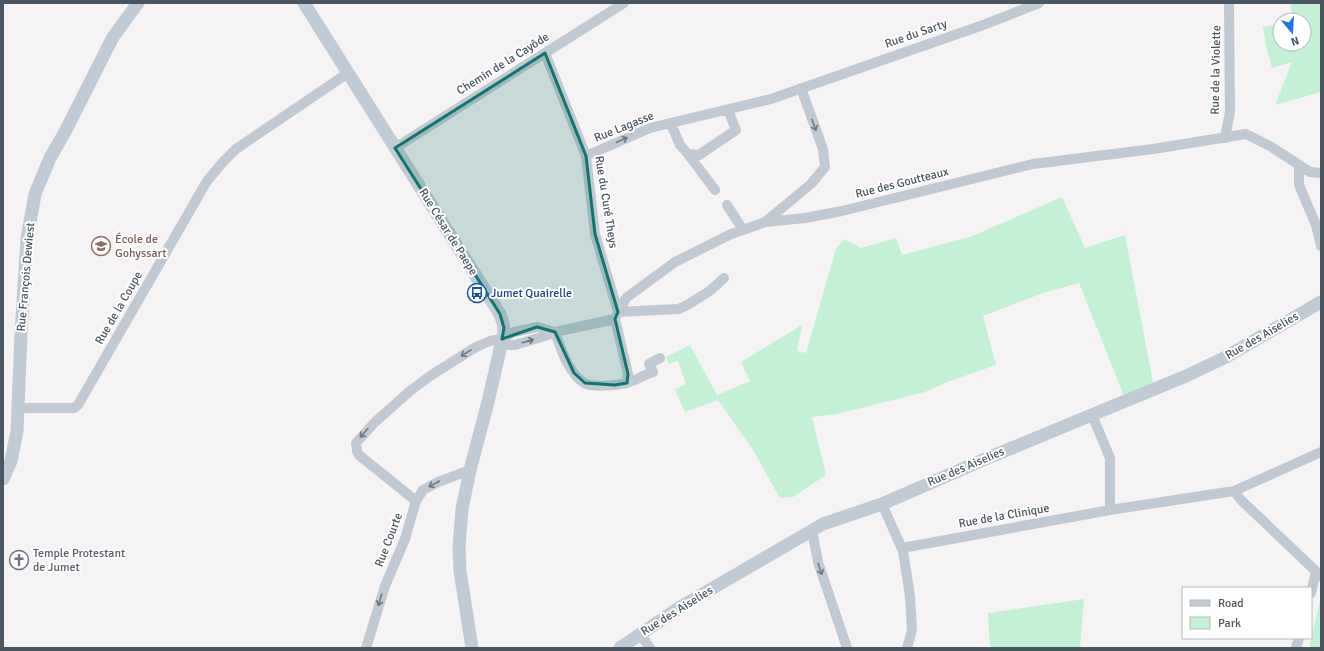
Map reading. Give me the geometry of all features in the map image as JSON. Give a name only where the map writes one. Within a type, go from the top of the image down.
[{"type":"street","name":"Rue François Dewiest","points":[[3,479],[11,461],[17,431],[27,239],[35,194],[50,158],[66,130],[113,37],[138,3]]},
{"type":"street","name":"Rue César de Paepe","points":[[304,3],[500,314],[504,328],[462,509],[459,547],[460,571],[472,648]]},
{"type":"street","name":"Chemin de la Cayôde","points":[[395,148],[624,3]]},
{"type":"street","name":"Rue du Sarty","points":[[801,88],[986,24],[1039,3]]},
{"type":"street","name":"Rue de la Violette","points":[[1225,138],[1230,112],[1229,3]]},
{"type":"street","name":"Rue du Curé Theys","points":[[545,53],[586,156],[595,234],[616,316],[628,374],[627,383]]},
{"type":"street","name":"Rue de la Coupe","points":[[19,408],[74,408],[78,405],[207,181],[236,149],[348,73]]},
{"type":"street","name":"Rue Lagasse","points":[[586,156],[650,128],[771,99],[801,88]]},
{"type":"street","points":[[765,222],[811,184],[825,167],[823,149],[801,88]]},
{"type":"street","points":[[688,154],[699,155],[736,130],[728,110]]},
{"type":"street","name":"Rue Lagasse","points":[[671,124],[680,145],[715,190]]},
{"type":"street","name":"Rue des Goutteaux","points":[[616,316],[626,298],[675,262],[731,234],[765,222],[805,218],[842,211],[1033,164],[1153,149],[1246,134],[1270,146],[1310,172],[1321,173]]},
{"type":"street","points":[[1299,165],[1299,185],[1316,226],[1321,246]]},
{"type":"street","points":[[727,206],[743,230]]},
{"type":"street","points":[[416,501],[359,455],[356,443],[378,420],[410,391],[430,376],[476,347],[490,341],[502,339],[509,345],[515,345],[555,332],[616,316],[679,308],[689,304],[711,290],[724,278]]},
{"type":"street","name":"Rue des Aiselies","points":[[620,648],[682,606],[832,521],[882,504],[990,457],[1186,376],[1224,358],[1321,302]]},
{"type":"street","points":[[555,332],[561,349],[574,373],[584,384],[594,386],[627,383],[653,372],[649,364],[660,358]]},
{"type":"street","points":[[1092,415],[1110,458],[1110,510]]},
{"type":"street","name":"Rue de la Clinique","points":[[902,548],[1110,510],[1234,491],[1321,452]]},
{"type":"street","name":"Rue Courte","points":[[366,648],[385,586],[404,539],[416,501],[423,490],[438,482],[470,470]]},
{"type":"street","points":[[1234,491],[1241,500],[1319,574],[1312,591]]},
{"type":"street","points":[[882,504],[902,548],[910,596],[912,630],[907,648]]},
{"type":"street","points":[[812,531],[818,562],[847,648]]},
{"type":"street","points":[[640,634],[650,648]]},
{"type":"highlighted area","points":[[545,53],[586,156],[595,234],[618,312],[615,319],[628,374],[627,383],[615,385],[585,383],[574,373],[555,332],[537,327],[502,339],[504,328],[500,314],[395,148]]},
{"type":"green space","points":[[1321,3],[1321,92],[1275,105],[1292,62],[1272,68],[1263,27],[1272,25],[1272,52],[1312,52],[1312,12],[1292,12],[1291,4]]},
{"type":"green space","points":[[1062,197],[1085,248],[1125,235],[1154,388],[1126,401],[1079,283],[1043,293],[983,316],[996,365],[950,381],[925,392],[837,414],[812,417],[826,475],[793,497],[780,498],[753,450],[718,400],[685,412],[675,389],[686,384],[678,361],[669,364],[666,357],[690,345],[717,395],[750,381],[741,362],[802,325],[797,351],[806,353],[836,249],[844,239],[861,248],[896,238],[902,255],[970,237]]},
{"type":"green space","points":[[1321,597],[1321,648],[1309,648]]},
{"type":"green space","points":[[1084,599],[1080,648],[990,648],[988,613]]},
{"type":"place","name":"École de Gohyssart","points":[[101,246]]},
{"type":"place","name":"Jumet Quairelle","points":[[477,293]]},
{"type":"place","name":"Temple Protestant de Jumet","points":[[19,560]]}]
